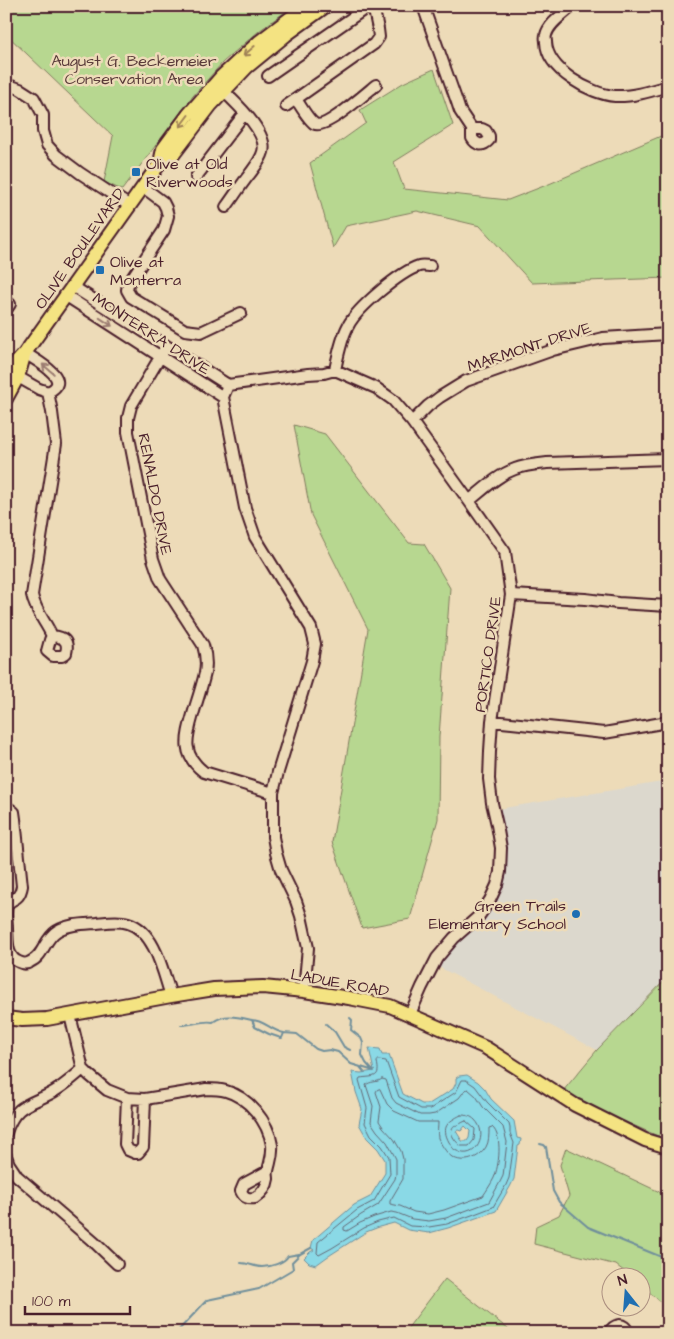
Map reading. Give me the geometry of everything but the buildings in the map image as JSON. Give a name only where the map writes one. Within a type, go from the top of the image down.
[{"type":"main road","name":"OLIVE BOULEVARD","points":[[6,399],[12,375],[25,353],[160,163],[173,155],[198,122],[240,59],[260,41],[306,6]]},
{"type":"main road","name":"OLIVE BOULEVARD","points":[[220,87],[248,68],[267,50],[326,6]]},
{"type":"main road","name":"LADUE ROAD","points":[[6,1018],[22,1020],[48,1019],[171,996],[246,988],[304,991],[390,1006],[486,1048],[550,1090],[607,1122],[645,1140],[668,1147]]},
{"type":"main road","points":[[6,1013],[22,1020]]},
{"type":"street","points":[[268,76],[371,6],[379,37],[374,44],[286,106]]},
{"type":"street","points":[[423,6],[457,102],[472,129]]},
{"type":"street","points":[[572,6],[554,22],[546,35],[546,46],[550,56],[561,71],[598,92],[614,96],[648,92],[668,86]]},
{"type":"street","points":[[6,84],[34,98],[44,115],[43,131],[47,145],[56,155],[130,206]]},
{"type":"street","points":[[296,99],[314,124],[319,124],[333,119],[376,85]]},
{"type":"street","points":[[220,87],[257,128],[263,140],[264,150],[261,159],[226,207]]},
{"type":"street","points":[[196,177],[245,113]]},
{"type":"street","points":[[143,187],[163,202],[168,216],[164,230],[128,284],[127,290],[131,297],[185,330],[201,332],[241,313]]},
{"type":"street","points":[[304,991],[308,948],[296,901],[281,870],[276,853],[273,837],[273,793],[312,661],[315,644],[311,628],[252,531],[245,508],[223,397],[228,385],[335,370],[344,335],[352,320],[377,295],[406,272],[420,265],[430,266]]},
{"type":"street","name":"MONTERRA DRIVE","points":[[69,291],[166,346],[228,385]]},
{"type":"street","name":"MONTERRA DRIVE","points":[[69,291],[160,356],[223,397]]},
{"type":"street","points":[[6,300],[10,304],[6,310]]},
{"type":"street","name":"MARMONT DRIVE","points":[[412,422],[428,406],[466,381],[553,350],[603,338],[668,334]]},
{"type":"street","name":"RENALDO DRIVE","points":[[166,346],[131,406],[128,418],[128,432],[152,560],[160,578],[202,645],[206,656],[207,665],[187,737],[188,752],[192,760],[204,772],[273,793]]},
{"type":"street","points":[[25,353],[52,371],[55,376],[55,386],[48,392]]},
{"type":"street","name":"PORTICO DRIVE","points":[[335,370],[376,388],[393,400],[412,422],[470,501],[504,552],[512,596],[492,721],[490,751],[489,780],[501,848],[500,872],[497,885],[479,916],[454,938],[437,958],[410,1014]]},
{"type":"street","points":[[12,375],[48,392]]},
{"type":"street","points":[[48,392],[56,444],[32,595],[34,605],[52,636]]},
{"type":"street","points":[[470,501],[499,477],[515,468],[547,463],[668,459]]},
{"type":"street","points":[[512,596],[585,599],[668,606]]},
{"type":"street","points":[[492,721],[604,733],[668,722]]},
{"type":"street","points":[[6,806],[14,812],[22,886],[21,894],[7,906],[8,942],[12,958],[22,963],[33,961],[42,952],[53,933],[65,927],[126,922],[140,930],[151,943],[171,996]]},
{"type":"street","points":[[70,1015],[83,1069],[107,1090],[127,1098],[145,1099],[206,1090],[226,1091],[234,1094],[252,1108],[260,1116],[269,1134],[272,1153],[268,1172]]},
{"type":"street","points":[[6,1133],[14,1115],[22,1108],[58,1089],[83,1069]]},
{"type":"street","points":[[127,1098],[125,1144],[128,1150],[135,1153],[138,1153],[143,1147],[145,1099]]},
{"type":"street","points":[[6,1156],[17,1176],[117,1264]]},
{"type":"street","points":[[609,1333],[613,1327],[618,1325],[624,1326],[628,1333]]},
{"type":"shaded area","name":"Green Trails Elementary School","points":[[668,781],[668,977],[597,1050],[437,966],[451,947],[479,921],[494,899],[498,809]]},
{"type":"green space","name":"August G. Beckemeier Conservation Area","points":[[6,6],[293,6],[259,31],[223,62],[193,96],[122,190],[104,182],[113,136],[6,34]]},
{"type":"green space","points":[[434,69],[453,125],[394,162],[404,189],[508,200],[668,133],[668,278],[532,283],[480,226],[417,211],[346,226],[333,248],[310,163],[366,123],[360,110],[403,83]]},
{"type":"green space","points":[[294,425],[325,434],[409,543],[424,544],[450,588],[439,737],[438,819],[410,919],[362,928],[332,842],[368,629],[311,515]]},
{"type":"green space","points":[[668,977],[668,1124],[658,1136],[594,1108],[563,1091],[597,1050]]},
{"type":"green space","points":[[566,1148],[668,1196],[668,1308],[652,1294],[652,1266],[617,1266],[534,1244],[536,1226],[559,1215],[569,1196],[560,1165]]},
{"type":"green space","points":[[445,1279],[513,1333],[404,1333]]},
{"type":"water","points":[[369,1048],[380,1049],[382,1055],[389,1055],[403,1094],[422,1104],[429,1104],[453,1089],[456,1078],[459,1076],[467,1075],[478,1082],[491,1099],[514,1121],[517,1138],[521,1139],[518,1146],[514,1179],[496,1211],[429,1233],[408,1230],[394,1223],[379,1227],[366,1232],[316,1265],[309,1263],[304,1258],[314,1250],[311,1248],[313,1240],[354,1205],[370,1197],[385,1173],[385,1160],[378,1149],[367,1138],[359,1124],[362,1109],[352,1072],[374,1071]],"holes":[[[465,1126],[470,1131],[467,1141],[462,1141],[456,1131],[461,1131]]]},
{"type":"waterway","points":[[181,1025],[213,1022],[222,1017],[252,1020],[255,1027],[269,1034],[281,1038],[284,1033],[297,1034],[316,1049],[338,1052],[351,1064],[374,1071]]},
{"type":"waterway","points":[[350,1018],[352,1020],[351,1030],[361,1038],[363,1043],[362,1055],[373,1071]]},
{"type":"waterway","points":[[252,1020],[256,1020],[284,1033]]},
{"type":"waterway","points":[[326,1024],[335,1032],[344,1047],[350,1050]]},
{"type":"waterway","points":[[360,1067],[364,1072]]},
{"type":"waterway","points":[[540,1144],[546,1147],[553,1191],[559,1202],[588,1227],[664,1258],[668,1257]]},
{"type":"waterway","points":[[176,1333],[207,1300],[259,1289],[293,1269],[292,1262],[300,1254],[311,1248]]},
{"type":"waterway","points":[[241,1263],[259,1267],[269,1266],[280,1263],[288,1256],[299,1254]]},
{"type":"place","name":"Olive at Old Riverwoods","points":[[136,172]]},
{"type":"place","name":"Olive at Monterra","points":[[100,270]]},
{"type":"place","name":"Green Trails Elementary School","points":[[576,914]]}]
